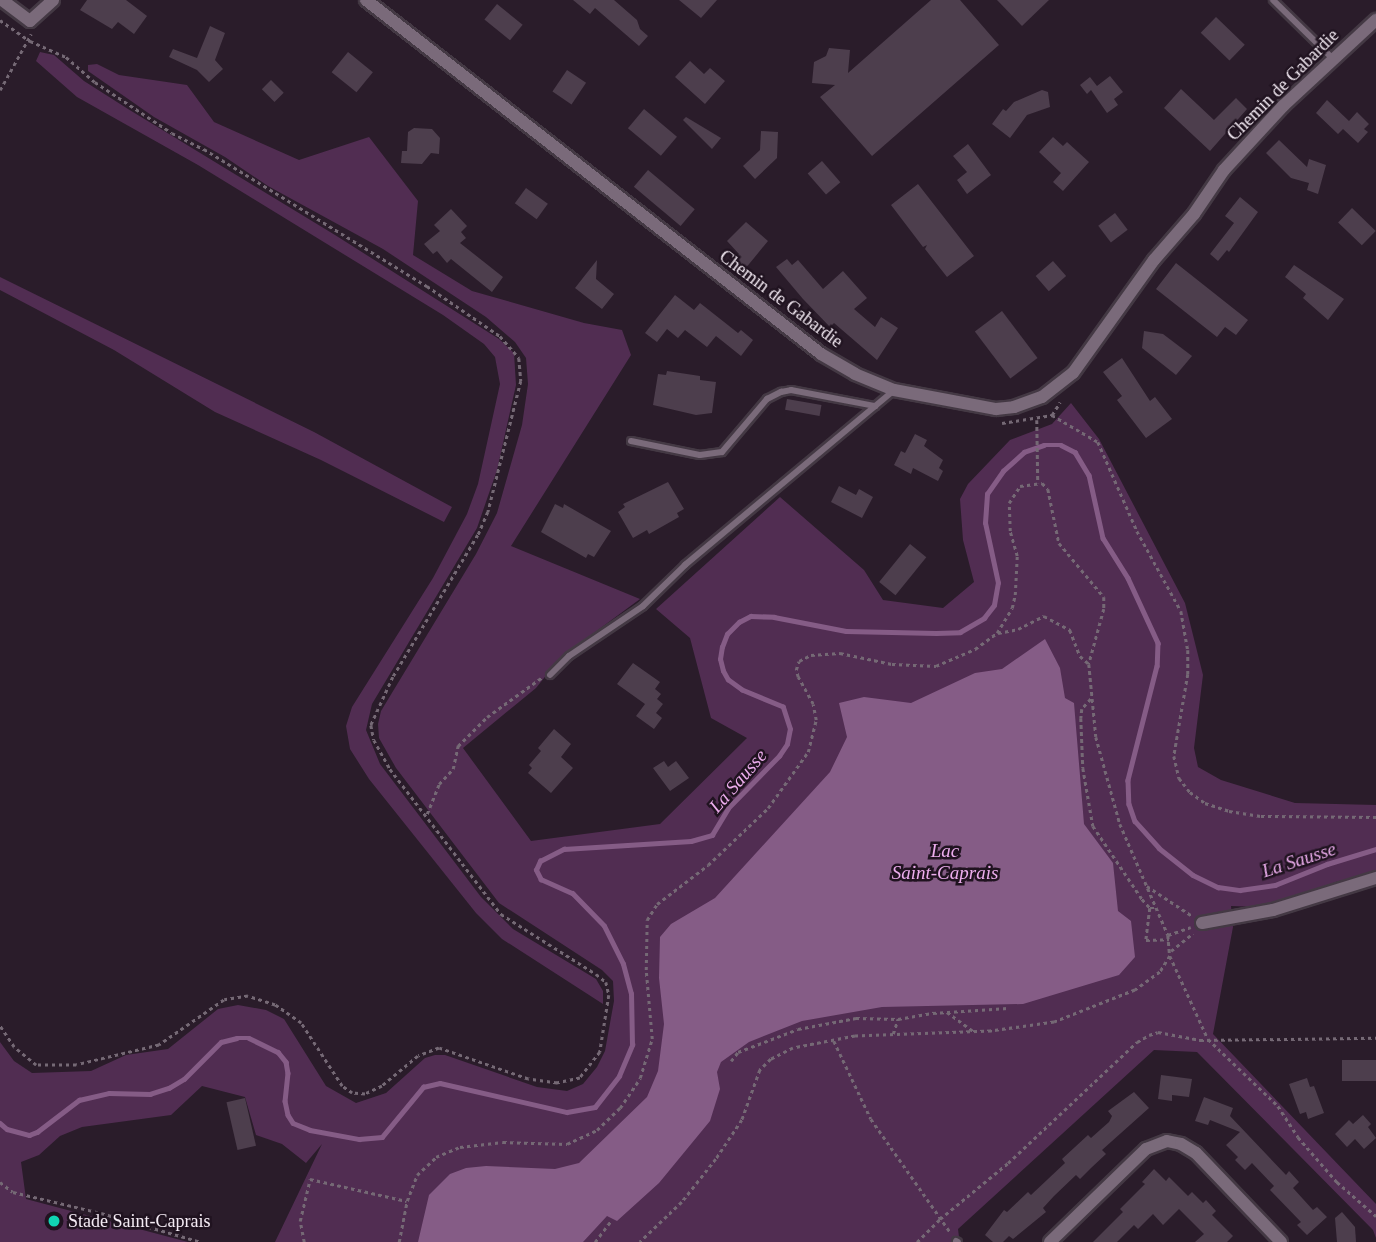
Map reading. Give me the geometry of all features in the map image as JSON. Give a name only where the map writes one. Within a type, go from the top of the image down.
[{"type":"street","points":[[2,0],[30,20],[53,0]]},
{"type":"street","name":"Chemin de Gabardie","points":[[366,0],[821,354],[848,370],[894,390],[996,409],[1030,402],[1054,390],[1073,373],[1154,260],[1194,214],[1224,170],[1275,114],[1376,20]]},
{"type":"street","points":[[1202,923],[1273,910],[1376,878]]},
{"type":"street","points":[[1050,1242],[1146,1149],[1167,1142],[1190,1148],[1281,1242]]},
{"type":"lane","points":[[1273,0],[1333,59]]},
{"type":"lane","points":[[631,441],[701,455],[722,452],[767,399],[791,390],[876,407]]},
{"type":"lane","points":[[550,675],[569,656],[643,606],[696,556],[894,390]]},
{"type":"path","points":[[0,20],[30,41],[66,57],[95,82],[172,133],[204,149],[427,286],[500,336],[519,358],[522,381],[488,512],[478,535],[393,677],[371,725],[386,763],[501,914],[606,982],[609,995],[600,1052],[580,1078],[557,1083],[528,1079],[439,1048],[418,1056],[382,1086],[365,1094],[352,1093],[334,1076],[301,1023],[275,1005],[248,996],[224,1000],[159,1045],[76,1065],[36,1065],[14,1047],[0,1026]]},
{"type":"path","points":[[0,90],[30,41]]},
{"type":"path","points":[[1052,415],[1098,442],[1138,531],[1181,611],[1188,650],[1188,674],[1174,756],[1179,778],[1190,792],[1205,803],[1229,811],[1261,816],[1376,817]]},
{"type":"path","points":[[1037,419],[1038,481]]},
{"type":"path","points":[[997,633],[1009,615],[1015,595],[1017,556],[1010,531],[1009,503],[1020,486],[1038,481]]},
{"type":"path","points":[[640,1242],[682,1202],[716,1159],[742,1120],[760,1070],[771,1059],[793,1048],[834,1041],[893,1034],[975,1032],[1054,1022],[1093,1009],[1147,983],[1170,956],[1168,937],[1135,862],[1106,780],[1091,699],[1089,664],[1104,609],[1104,597],[1059,543],[1048,489],[1038,481]]},
{"type":"path","points":[[399,1242],[407,1201],[417,1175],[436,1157],[460,1147],[482,1144],[567,1143],[597,1130],[620,1108],[640,1078],[652,1040],[646,959],[647,920],[657,904],[708,865],[768,808],[808,752],[816,720],[813,704],[798,677],[796,670],[799,661],[811,654],[840,653],[892,664],[936,666],[953,661],[997,633],[1018,629],[1044,616],[1070,630],[1080,656],[1089,664]]},
{"type":"path","points":[[427,814],[439,784],[453,769],[458,746],[487,717],[535,680],[550,675]]},
{"type":"path","points":[[1091,699],[1082,709],[1081,718],[1083,768],[1093,826],[1150,908],[1146,940],[1168,937],[1202,923]]},
{"type":"path","points":[[1146,885],[1202,923]]},
{"type":"path","points":[[1150,908],[1157,908]]},
{"type":"path","points":[[1171,951],[1180,947],[1202,923]]},
{"type":"path","points":[[1170,956],[1208,1039],[1278,1106],[1298,1137],[1337,1182],[1376,1216]]},
{"type":"path","points":[[731,1060],[747,1048],[798,1029],[856,1018],[898,1019],[1008,1008]]},
{"type":"path","points":[[947,1012],[975,1032]]},
{"type":"path","points":[[893,1034],[898,1019]]},
{"type":"path","points":[[917,1242],[940,1219],[989,1180],[1137,1042],[1158,1032],[1189,1039],[1376,1038]]},
{"type":"path","points":[[834,1041],[871,1119],[957,1241]]},
{"type":"path","points":[[304,1242],[299,1221],[310,1179],[407,1201]]},
{"type":"path","points":[[0,1182],[13,1192],[101,1213],[201,1242]]},
{"type":"path","points":[[595,1242],[611,1221]]},
{"type":"shaded area","points":[[40,52],[54,55],[84,81],[335,235],[499,339],[514,353],[516,385],[497,470],[477,528],[372,704],[366,730],[380,764],[481,897],[513,929],[596,979],[603,991],[603,1004],[502,939],[476,913],[369,779],[350,749],[346,726],[352,707],[433,578],[467,514],[478,484],[500,384],[495,357],[484,344],[443,315],[198,165],[77,97],[36,61]]},
{"type":"shaded area","points":[[97,64],[119,75],[187,85],[214,122],[299,160],[369,137],[418,201],[413,255],[472,291],[584,323],[622,330],[631,355],[511,546],[640,599],[560,658],[536,688],[463,748],[531,841],[660,824],[747,738],[711,718],[690,638],[656,609],[780,497],[864,570],[883,600],[943,608],[974,582],[963,540],[960,499],[968,484],[1010,440],[1052,424],[1071,403],[1099,439],[1185,603],[1203,675],[1194,748],[1198,767],[1221,780],[1295,803],[1376,805],[1376,874],[1339,881],[1260,907],[1231,906],[1233,927],[1213,1034],[1376,1204],[1376,1238],[1373,1230],[1197,1052],[1154,1050],[958,1229],[959,1237],[955,1242],[275,1242],[322,1144],[306,1163],[282,1144],[256,1135],[245,1097],[202,1086],[171,1115],[82,1127],[60,1136],[39,1155],[21,1162],[26,1199],[188,1242],[0,1242],[0,1042],[14,1061],[32,1073],[91,1071],[126,1055],[168,1049],[218,1009],[238,1005],[266,1010],[284,1019],[326,1086],[356,1103],[386,1093],[425,1058],[435,1055],[445,1055],[537,1087],[567,1091],[583,1084],[597,1067],[605,1051],[614,1001],[613,981],[602,970],[499,903],[396,768],[379,738],[381,711],[476,554],[497,513],[522,425],[528,384],[526,358],[515,342],[486,317],[383,249],[268,186],[225,157],[154,117],[88,71],[88,65]]},
{"type":"shaded area","points":[[0,277],[314,432],[452,507],[444,522],[321,460],[215,412],[114,350],[0,290]]},
{"type":"water","name":"Lac Saint-Caprais","points":[[1045,639],[1060,668],[1065,698],[1074,703],[1084,824],[1113,863],[1118,911],[1131,921],[1135,957],[1119,975],[1023,1004],[882,1007],[802,1021],[749,1042],[721,1062],[717,1072],[720,1089],[710,1121],[659,1183],[617,1221],[607,1216],[583,1242],[418,1242],[429,1195],[450,1174],[466,1168],[486,1166],[555,1169],[579,1163],[647,1097],[658,1071],[664,1024],[659,978],[660,937],[671,924],[715,898],[830,772],[847,737],[839,703],[864,697],[911,703],[975,673],[1002,669]]},
{"type":"building","points":[[87,0],[126,0],[147,16],[134,34],[118,22],[112,29],[80,10]]},
{"type":"building","points":[[573,0],[614,0],[637,20],[640,29],[648,36],[639,46],[595,8],[590,14]]},
{"type":"building","points":[[679,0],[717,0],[701,18]]},
{"type":"building","points":[[931,0],[960,0],[999,45],[872,156],[820,97],[835,85],[812,83],[814,62],[826,56],[829,48],[850,50],[848,73]]},
{"type":"building","points":[[997,0],[1049,0],[1022,26]]},
{"type":"building","points":[[497,4],[523,25],[510,40],[484,20]]},
{"type":"building","points":[[1216,17],[1245,45],[1229,61],[1201,33]]},
{"type":"building","points":[[210,26],[225,33],[215,60],[223,69],[209,82],[197,70],[169,57],[173,49],[197,58]]},
{"type":"building","points":[[348,52],[373,72],[357,92],[332,72]]},
{"type":"building","points":[[690,61],[704,74],[710,68],[725,81],[705,104],[675,77]]},
{"type":"building","points":[[567,70],[586,83],[572,104],[552,92]]},
{"type":"building","points":[[1110,76],[1123,92],[1114,99],[1118,105],[1107,113],[1091,90],[1087,94],[1080,85],[1090,77],[1097,86]]},
{"type":"building","points":[[271,80],[284,93],[275,102],[262,89]]},
{"type":"building","points":[[1181,89],[1214,120],[1236,98],[1247,109],[1210,151],[1164,108]]},
{"type":"building","points":[[1042,90],[1048,92],[1050,107],[1027,115],[1010,138],[992,124],[1003,109],[1006,111],[1014,102]]},
{"type":"building","points":[[1327,100],[1349,121],[1357,112],[1369,124],[1364,129],[1368,132],[1358,143],[1343,129],[1338,134],[1316,113]]},
{"type":"building","points":[[644,109],[677,137],[661,156],[628,128]]},
{"type":"building","points":[[686,117],[721,138],[712,149],[683,120]]},
{"type":"building","points":[[414,128],[432,129],[440,138],[439,154],[431,153],[422,164],[401,163],[402,151],[407,151],[408,132]]},
{"type":"building","points":[[761,131],[778,132],[777,158],[755,179],[743,166],[760,150]]},
{"type":"building","points":[[1053,137],[1063,146],[1067,142],[1089,162],[1063,191],[1053,182],[1061,173],[1039,152]]},
{"type":"building","points":[[1279,140],[1307,167],[1309,159],[1326,165],[1318,194],[1307,190],[1309,183],[1291,178],[1266,153]]},
{"type":"building","points":[[968,144],[991,175],[967,194],[957,180],[967,172],[953,156]]},
{"type":"building","points":[[822,161],[840,182],[826,195],[808,173]]},
{"type":"building","points":[[648,170],[695,209],[681,226],[634,187]]},
{"type":"building","points":[[918,184],[974,256],[947,277],[925,249],[927,245],[923,247],[891,205]]},
{"type":"building","points":[[526,188],[548,204],[537,219],[515,203]]},
{"type":"building","points":[[1240,197],[1258,212],[1229,252],[1227,250],[1218,261],[1210,254],[1234,223],[1225,216]]},
{"type":"building","points":[[1352,208],[1376,231],[1362,245],[1338,222]]},
{"type":"building","points":[[451,209],[467,226],[461,232],[466,238],[460,243],[503,277],[492,292],[451,259],[447,263],[437,251],[433,254],[424,244],[440,231],[434,225]]},
{"type":"building","points":[[1115,213],[1128,230],[1111,242],[1098,226]]},
{"type":"building","points":[[746,222],[768,241],[745,269],[734,257],[739,254],[727,241]]},
{"type":"building","points":[[787,259],[792,265],[798,260],[823,289],[843,271],[867,298],[854,309],[875,327],[881,317],[898,328],[877,360],[834,323],[830,327],[803,299],[776,267]]},
{"type":"building","points":[[597,260],[596,279],[614,294],[602,309],[575,288]]},
{"type":"building","points":[[1053,261],[1066,276],[1049,291],[1036,276]]},
{"type":"building","points":[[1176,263],[1248,320],[1236,335],[1225,327],[1217,337],[1156,289]]},
{"type":"building","points":[[1294,265],[1344,299],[1328,320],[1303,298],[1306,294],[1285,277]]},
{"type":"building","points":[[675,295],[694,310],[700,303],[738,333],[741,330],[753,340],[741,356],[716,336],[707,347],[685,330],[678,338],[667,329],[657,342],[645,333]]},
{"type":"building","points":[[1002,311],[1038,358],[1010,379],[975,331]]},
{"type":"building","points":[[1144,331],[1163,334],[1192,356],[1176,375],[1142,348]]},
{"type":"building","points":[[1122,358],[1150,401],[1155,397],[1172,419],[1146,438],[1117,400],[1122,396],[1103,372]]},
{"type":"building","points":[[667,371],[700,376],[700,380],[716,382],[712,413],[696,415],[653,405],[658,374],[666,375]]},
{"type":"building","points":[[787,399],[821,405],[820,416],[785,410]]},
{"type":"building","points":[[915,434],[927,440],[924,446],[943,460],[939,468],[943,471],[938,481],[913,468],[911,474],[894,465],[901,451],[905,453]]},
{"type":"building","points":[[668,482],[684,509],[677,513],[679,517],[649,534],[647,530],[633,538],[618,512],[625,507],[623,504]]},
{"type":"building","points":[[839,486],[856,495],[859,489],[873,497],[862,518],[831,502]]},
{"type":"building","points":[[555,504],[563,508],[564,504],[611,531],[594,557],[588,554],[586,558],[541,532]]},
{"type":"building","points":[[910,544],[926,557],[895,595],[879,582]]},
{"type":"building","points":[[633,663],[660,682],[655,689],[661,694],[657,699],[663,704],[656,713],[662,718],[654,729],[636,716],[645,704],[617,684]]},
{"type":"building","points":[[554,729],[571,744],[561,757],[573,768],[551,793],[528,773],[532,768],[529,765],[541,751],[538,748]]},
{"type":"building","points":[[664,761],[668,767],[676,761],[689,778],[670,791],[653,768]]},
{"type":"building","points":[[1342,1060],[1376,1060],[1376,1081],[1342,1081]]},
{"type":"building","points":[[1161,1075],[1192,1079],[1189,1097],[1172,1095],[1172,1101],[1158,1099]]},
{"type":"building","points":[[1307,1078],[1310,1087],[1314,1086],[1324,1113],[1308,1119],[1306,1112],[1300,1114],[1289,1084]]},
{"type":"building","points":[[1134,1092],[1149,1108],[1102,1150],[1106,1154],[1080,1179],[1076,1175],[1054,1196],[1043,1208],[1046,1212],[1013,1239],[1009,1236],[1003,1242],[993,1242],[985,1235],[1004,1210],[1007,1212],[1028,1192],[1031,1195],[1065,1163],[1062,1159],[1088,1135],[1091,1138],[1109,1122],[1112,1116],[1108,1111]]},
{"type":"building","points":[[1204,1097],[1233,1108],[1230,1116],[1286,1175],[1289,1171],[1299,1182],[1293,1188],[1313,1210],[1317,1207],[1327,1217],[1307,1235],[1297,1225],[1301,1222],[1270,1190],[1274,1186],[1252,1163],[1245,1170],[1235,1160],[1238,1157],[1226,1145],[1240,1132],[1210,1120],[1208,1125],[1195,1121]]},
{"type":"building","points":[[245,1098],[256,1146],[238,1150],[226,1102]]},
{"type":"building","points":[[1363,1115],[1371,1124],[1368,1127],[1376,1138],[1364,1149],[1355,1139],[1347,1147],[1335,1134],[1349,1120],[1353,1124]]},
{"type":"building","points":[[1154,1169],[1166,1181],[1169,1177],[1188,1196],[1192,1192],[1203,1203],[1206,1200],[1216,1211],[1212,1215],[1233,1236],[1227,1242],[1195,1242],[1204,1234],[1179,1209],[1163,1225],[1153,1214],[1138,1229],[1134,1225],[1117,1242],[1093,1242],[1123,1212],[1120,1209],[1145,1184],[1142,1182]]},
{"type":"building","points":[[1342,1212],[1355,1227],[1356,1242],[1337,1242],[1335,1218]]},
{"type":"waterway","name":"La Sausse","points":[[0,1123],[7,1129],[29,1135],[37,1132],[79,1100],[109,1093],[150,1094],[169,1088],[184,1079],[221,1042],[237,1038],[249,1038],[278,1052],[286,1062],[288,1073],[285,1101],[288,1115],[293,1123],[310,1130],[359,1139],[382,1137],[423,1087],[440,1083],[567,1112],[595,1107],[619,1076],[632,1045],[631,994],[623,964],[604,926],[573,894],[541,880],[536,870],[540,861],[564,849],[691,841],[712,835],[728,808],[779,756],[787,744],[790,729],[783,707],[742,690],[728,680],[723,671],[720,659],[722,647],[727,634],[739,622],[751,616],[774,617],[846,631],[936,633],[960,632],[984,618],[994,605],[998,583],[985,523],[987,494],[1003,471],[1024,452],[1044,445],[1061,445],[1075,452],[1089,475],[1103,538],[1128,578],[1158,643],[1157,666],[1128,780],[1129,804],[1135,821],[1159,848],[1193,875],[1218,887],[1240,890],[1275,885],[1327,864],[1376,849]]},
{"type":"place","name":"Stade Saint-Caprais","points":[[54,1221]]}]
